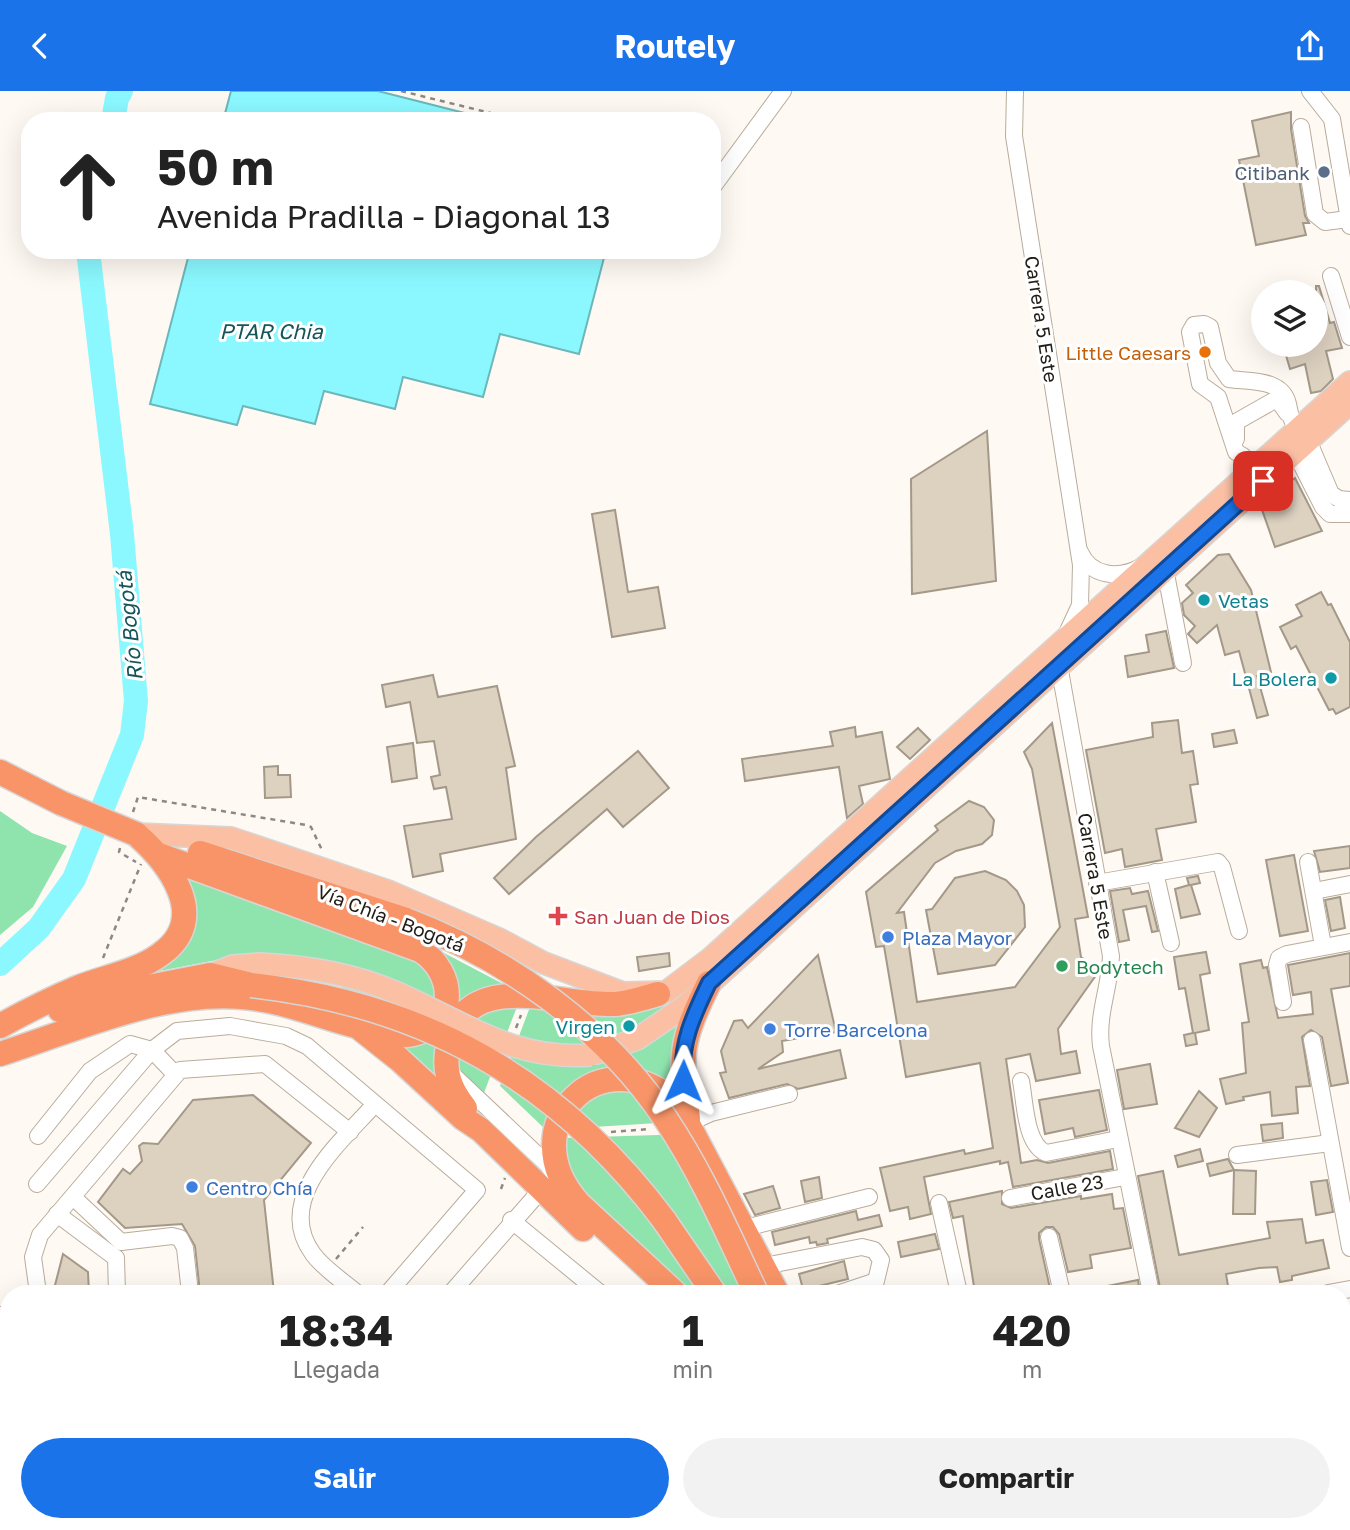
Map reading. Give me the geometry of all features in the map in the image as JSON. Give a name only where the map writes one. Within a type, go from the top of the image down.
[{"type":"highway","name":"Vía Chía - Bogotá","points":[[0,772],[61,803],[136,834],[406,920],[479,952],[516,976],[569,1014],[616,1057],[664,1117],[692,1161],[752,1285]]},
{"type":"highway","points":[[0,1028],[77,988],[151,960],[171,945],[182,921],[184,907],[177,883],[150,859],[136,834]]},
{"type":"highway","points":[[0,1054],[145,1008],[217,996],[274,1002],[358,1026],[405,1035],[432,1025],[447,1000],[446,978],[440,966],[432,957],[407,944],[150,859]]},
{"type":"highway","points":[[0,1028],[128,991],[210,975],[255,975],[301,991],[362,1005],[433,1031],[467,1047],[562,1109],[617,1161],[664,1220],[709,1285]]},
{"type":"highway","points":[[689,1123],[683,1081],[683,1047],[688,1029],[709,983]]},
{"type":"highway","points":[[644,1285],[541,1190],[481,1130],[456,1097],[446,1068],[446,1053],[455,1027],[473,1007],[494,997],[515,994],[555,1001],[616,1004],[658,995]]},
{"type":"highway","points":[[358,1026],[400,1060],[463,1118],[481,1130]]},
{"type":"highway","points":[[667,1285],[566,1189],[557,1172],[553,1153],[554,1134],[569,1104],[596,1084],[628,1078],[645,1081],[671,1098],[689,1123],[773,1285]]},
{"type":"main road","points":[[255,975],[304,967],[392,991],[511,1048],[545,1055],[592,1055],[622,1046],[654,1029],[709,983],[1165,569],[1350,382]]},
{"type":"main road","points":[[136,834],[231,838],[388,891],[488,934],[544,963],[606,988],[637,995],[658,995],[683,982],[711,958],[1062,641],[1143,566],[1244,465],[1350,403]]},
{"type":"street","points":[[721,176],[782,91]]},
{"type":"street","name":"Carrera 5 Este","points":[[1015,91],[1014,136],[1083,585],[1080,605],[1062,641]]},
{"type":"street","points":[[1301,127],[1315,214],[1325,222],[1349,223],[1332,119],[1310,91]]},
{"type":"street","points":[[1331,276],[1350,337]]},
{"type":"street","points":[[1244,465],[1236,452],[1218,397],[1200,384],[1191,328],[1204,324],[1210,327],[1222,372],[1229,379],[1272,384],[1288,404],[1323,507],[1330,514],[1350,514]]},
{"type":"street","points":[[1244,465],[1235,437],[1236,422],[1278,400],[1331,494],[1339,499],[1350,500]]},
{"type":"street","points":[[1078,546],[1084,560],[1104,573],[1128,574],[1143,566]]},
{"type":"street","points":[[1165,569],[1182,663]]},
{"type":"street","name":"Carrera 5 Este","points":[[1059,665],[1111,956],[1100,1033],[1125,1177],[1149,1285]]},
{"type":"street","points":[[1097,883],[1218,862],[1222,867],[1240,931]]},
{"type":"street","points":[[1308,862],[1324,946]]},
{"type":"street","points":[[1155,872],[1171,943]]},
{"type":"street","points":[[1314,891],[1350,884]]},
{"type":"street","points":[[1283,1002],[1277,965],[1279,958],[1350,942]]},
{"type":"street","points":[[37,1184],[152,1050],[177,1031],[230,1026],[277,1034],[307,1046],[477,1190],[395,1285]]},
{"type":"street","points":[[1312,1040],[1350,1248]]},
{"type":"street","points":[[38,1136],[90,1071],[130,1044],[152,1050],[174,1073]]},
{"type":"street","points":[[36,1285],[33,1249],[40,1235],[174,1073],[187,1068],[265,1064],[350,1132]]},
{"type":"street","points":[[446,1068],[548,1165],[566,1189]]},
{"type":"street","points":[[1021,1081],[1032,1139],[1041,1151],[1046,1153],[1118,1139]]},
{"type":"street","points":[[689,1123],[711,1113],[789,1094]]},
{"type":"street","points":[[348,1285],[310,1251],[303,1234],[301,1215],[314,1174],[375,1104]]},
{"type":"street","points":[[1237,1155],[1330,1143]]},
{"type":"street","name":"Calle 23","points":[[1010,1198],[1125,1177]]},
{"type":"street","points":[[458,1285],[511,1220],[541,1190]]},
{"type":"street","points":[[73,1197],[119,1250],[117,1285]]},
{"type":"street","points":[[745,1228],[869,1197]]},
{"type":"street","points":[[939,1203],[957,1285]]},
{"type":"street","points":[[57,1214],[119,1250],[180,1238],[186,1248],[189,1285]]},
{"type":"street","points":[[511,1220],[590,1285]]},
{"type":"street","points":[[1049,1237],[1060,1285]]},
{"type":"street","points":[[764,1266],[862,1247],[874,1250],[881,1260],[880,1273],[876,1280],[862,1285]]},
{"type":"path","points":[[401,91],[486,112]]},
{"type":"path","points":[[102,962],[150,859]]},
{"type":"green space","points":[[0,811],[32,833],[67,846],[33,907],[0,935]]},
{"type":"green space","points":[[178,869],[413,955],[441,988],[428,1020],[332,1008],[351,970],[227,958],[144,974],[173,957]]},
{"type":"green space","points":[[425,943],[509,987],[492,991],[441,1090],[391,1045],[443,1025]]},
{"type":"green space","points":[[698,984],[681,1019],[673,1084],[668,1086],[636,1072],[545,1129],[500,1086],[530,1007],[599,1013],[650,1010],[670,1003]]},
{"type":"green space","points":[[518,1004],[482,1098],[457,1075],[464,1033],[470,1024],[487,1012]]},
{"type":"green space","points":[[623,1087],[674,1122],[562,1129],[580,1100]]},
{"type":"green space","points":[[688,1134],[741,1285],[675,1285],[569,1178],[564,1138]]},
{"type":"water","points":[[231,91],[378,91],[461,112],[225,112]]},
{"type":"water","name":"PTAR Chia","points":[[188,259],[604,259],[579,354],[500,334],[483,397],[403,377],[395,409],[324,391],[315,424],[243,406],[237,425],[150,404]]},
{"type":"building","points":[[1291,112],[1291,129],[1305,216],[1309,223],[1303,223],[1306,235],[1256,245],[1239,160],[1259,156],[1252,121]]},
{"type":"building","points":[[1328,316],[1330,323],[1334,322],[1342,348],[1328,351]]},
{"type":"building","points":[[1286,357],[1328,357],[1333,379],[1321,391],[1311,393],[1305,364],[1290,369]]},
{"type":"building","points":[[987,431],[996,581],[912,594],[911,479]]},
{"type":"building","points":[[1295,478],[1322,531],[1275,547],[1260,504]]},
{"type":"building","points":[[615,510],[628,592],[658,587],[665,628],[612,637],[592,514]]},
{"type":"building","points":[[1229,554],[1251,590],[1271,672],[1257,676],[1268,715],[1257,718],[1239,651],[1225,655],[1217,625],[1197,643],[1188,634],[1195,626],[1184,615],[1182,603],[1193,593],[1186,585],[1218,555]]},
{"type":"building","name":"La Bolera","points":[[1321,592],[1328,605],[1331,604],[1350,642],[1350,707],[1336,714],[1333,709],[1329,710],[1296,646],[1291,649],[1280,627],[1302,616],[1296,605]]},
{"type":"building","points":[[1166,631],[1174,668],[1128,677],[1125,656],[1149,652],[1146,635]]},
{"type":"building","points":[[433,675],[438,697],[497,686],[515,766],[506,768],[516,839],[440,854],[443,871],[413,877],[404,826],[452,819],[446,787],[434,789],[431,777],[440,775],[434,741],[417,743],[410,702],[386,707],[382,685]]},
{"type":"building","points":[[1178,720],[1182,753],[1193,751],[1198,784],[1190,785],[1196,822],[1156,829],[1162,860],[1125,867],[1122,849],[1105,853],[1086,750],[1153,737],[1152,723]]},
{"type":"building","points":[[1052,723],[1088,917],[1075,919],[1081,957],[1099,971],[1058,1029],[1061,1054],[1076,1051],[1080,1073],[1036,1081],[1030,1054],[1006,1059],[1021,1163],[1037,1160],[1048,1163],[1110,1151],[1113,1169],[1013,1187],[1008,1162],[1000,1164],[1000,1161],[924,1177],[931,1214],[910,1219],[908,1207],[890,1211],[880,1168],[964,1150],[965,1154],[993,1148],[980,1063],[906,1077],[884,946],[876,947],[866,892],[938,830],[935,826],[969,801],[984,807],[994,820],[992,835],[982,844],[956,851],[935,863],[897,913],[904,912],[917,1002],[1015,987],[1060,927],[1032,769],[1024,752]]},
{"type":"building","points":[[855,727],[856,737],[882,732],[890,779],[859,786],[863,804],[847,818],[839,767],[745,781],[742,759],[833,746],[830,732]]},
{"type":"building","points":[[918,728],[930,740],[910,759],[897,747]]},
{"type":"building","points":[[1234,730],[1237,743],[1214,747],[1212,734]]},
{"type":"building","points":[[413,743],[417,778],[392,782],[387,747]]},
{"type":"building","points":[[638,751],[669,788],[623,827],[607,809],[509,894],[494,878],[536,837]]},
{"type":"building","points":[[278,766],[278,775],[290,775],[291,797],[265,798],[264,767]]},
{"type":"building","points":[[1350,846],[1350,868],[1320,872],[1314,851]]},
{"type":"building","points":[[1294,855],[1308,931],[1280,936],[1266,860]]},
{"type":"building","name":"Plaza Mayor","points":[[985,871],[1006,880],[1017,891],[1024,905],[1025,927],[995,965],[938,974],[926,910],[932,909],[955,878]]},
{"type":"building","points":[[1198,876],[1200,883],[1191,885],[1200,914],[1181,918],[1175,889],[1189,885],[1187,878]]},
{"type":"building","points":[[1130,888],[1132,894],[1148,891],[1158,931],[1152,932],[1146,906],[1123,910],[1129,940],[1119,942],[1110,891]]},
{"type":"building","points":[[1340,897],[1345,928],[1331,931],[1325,900]]},
{"type":"building","points":[[1206,952],[1210,973],[1200,975],[1209,1030],[1195,1033],[1197,1044],[1186,1046],[1184,1035],[1193,1033],[1185,988],[1179,989],[1174,957]]},
{"type":"building","points":[[669,953],[670,966],[639,971],[637,957]]},
{"type":"building","points":[[1350,953],[1350,986],[1331,989],[1348,1083],[1331,1086],[1322,1037],[1311,1030],[1302,1037],[1310,1086],[1296,1087],[1298,1113],[1272,1116],[1270,1092],[1243,1097],[1244,1100],[1226,1104],[1220,1079],[1246,1073],[1242,1023],[1249,1022],[1240,964],[1261,960],[1263,968],[1267,967],[1278,1018],[1313,1014],[1311,992],[1293,995],[1288,965]]},
{"type":"building","name":"Torre Barcelona","points":[[818,955],[836,1032],[819,1035],[817,1029],[805,1037],[782,1041],[783,1052],[758,1069],[840,1050],[846,1078],[798,1089],[787,1084],[729,1098],[720,1073],[726,1072],[721,1051],[734,1021],[742,1020],[748,1028]]},
{"type":"building","points":[[1150,1064],[1157,1104],[1124,1109],[1117,1070]]},
{"type":"building","points":[[1099,1090],[1107,1130],[1075,1137],[1073,1128],[1045,1134],[1039,1100]]},
{"type":"building","points":[[1199,1091],[1217,1108],[1199,1137],[1175,1128]]},
{"type":"building","name":"Centro Chía","points":[[253,1095],[311,1143],[264,1200],[273,1285],[199,1285],[195,1246],[182,1224],[125,1228],[98,1202],[123,1169],[130,1174],[142,1161],[139,1146],[143,1143],[158,1144],[193,1100]]},
{"type":"building","points":[[1282,1123],[1283,1138],[1263,1141],[1261,1125]]},
{"type":"building","points":[[1200,1149],[1203,1161],[1178,1167],[1175,1156]]},
{"type":"building","points":[[1228,1159],[1234,1170],[1210,1176],[1207,1164]]},
{"type":"building","points":[[1234,1170],[1256,1171],[1255,1214],[1233,1214]]},
{"type":"building","points":[[1163,1171],[1179,1255],[1270,1238],[1267,1222],[1302,1219],[1306,1243],[1323,1240],[1329,1268],[1292,1276],[1292,1280],[1280,1282],[1277,1267],[1226,1274],[1228,1285],[1159,1285],[1138,1176]]},
{"type":"building","points":[[819,1177],[822,1198],[805,1202],[801,1181]]},
{"type":"building","points":[[1327,1180],[1333,1212],[1316,1215],[1311,1182]]},
{"type":"building","points":[[773,1186],[780,1208],[755,1215],[744,1194]]},
{"type":"building","points":[[1002,1191],[1002,1204],[1011,1208],[1081,1196],[1081,1199],[1112,1194],[1114,1209],[1123,1208],[1131,1248],[1090,1255],[1092,1268],[1068,1272],[1059,1234],[1053,1227],[1046,1227],[1039,1233],[1039,1239],[1049,1285],[974,1285],[963,1216],[953,1218],[949,1202]]},
{"type":"building","points":[[856,1211],[858,1220],[879,1215],[882,1226],[827,1239],[828,1243],[817,1245],[816,1242],[810,1243],[809,1237],[775,1245],[772,1232]]},
{"type":"building","points":[[935,1234],[939,1249],[901,1257],[898,1242]]},
{"type":"building","points":[[63,1254],[88,1272],[89,1285],[55,1285]]},
{"type":"building","points":[[844,1261],[848,1279],[823,1285],[802,1285],[799,1274]]},
{"type":"building","points":[[1138,1280],[1139,1285],[1112,1285]]},
{"type":"waterway","name":"Río Bogotá","points":[[115,112],[121,91]]},
{"type":"waterway","name":"Río Bogotá","points":[[0,964],[39,928],[74,879],[132,735],[136,701],[122,534],[89,259]]},
{"type":"place","name":"Citibank","points":[[1324,172]]},
{"type":"place","name":"Little Caesars","points":[[1205,352]]},
{"type":"place","name":"Vetas","points":[[1204,600]]},
{"type":"place","name":"La Bolera","points":[[1331,678]]},
{"type":"place","name":"San Juan de Dios","points":[[558,916]]},
{"type":"place","name":"Plaza Mayor","points":[[888,937]]},
{"type":"place","name":"Bodytech","points":[[1062,966]]},
{"type":"place","name":"Virgen","points":[[629,1026]]},
{"type":"place","name":"Torre Barcelona","points":[[770,1029]]},
{"type":"place","name":"Centro Chía","points":[[192,1187]]},
{"type":"route","points":[[683,1081],[683,1047],[688,1029],[709,983],[1263,481]]}]
